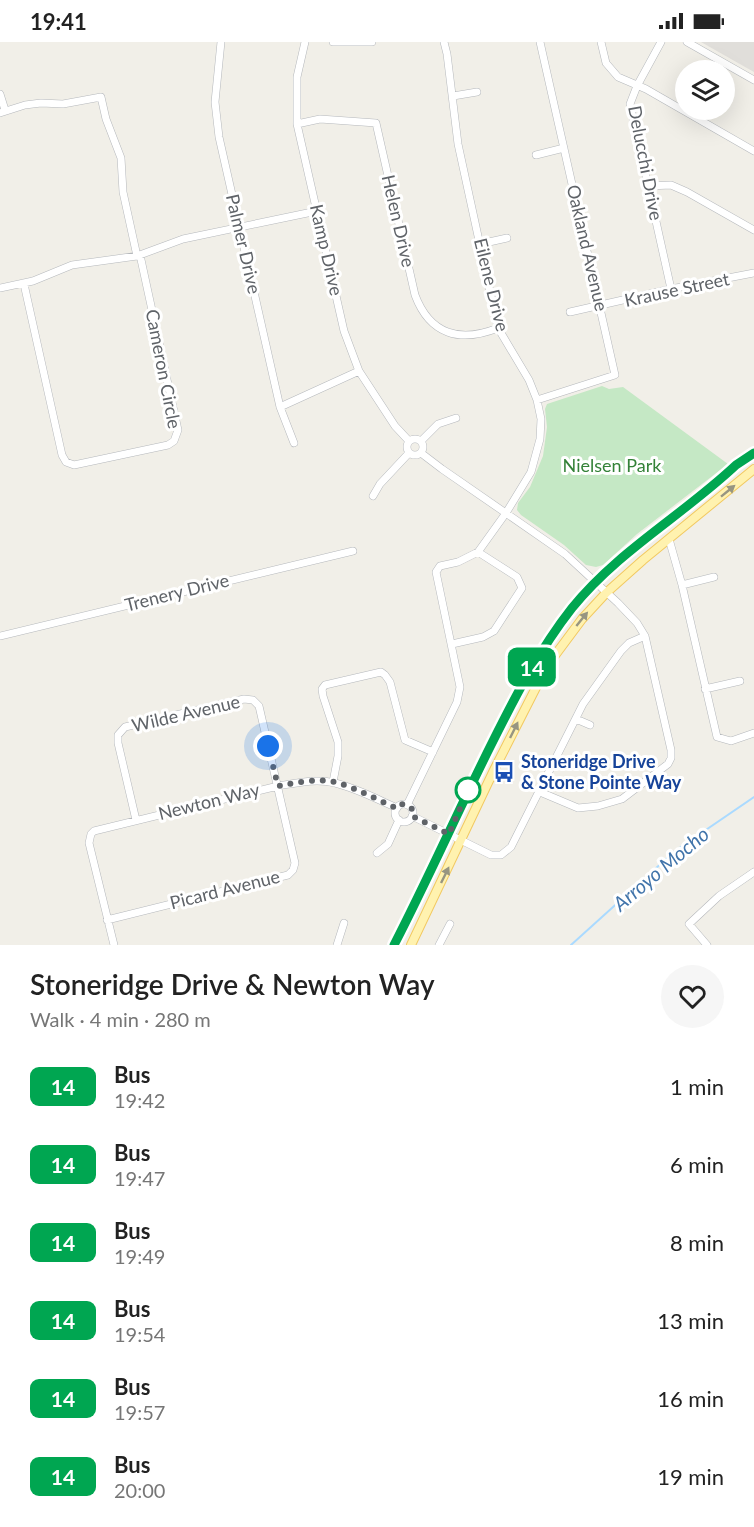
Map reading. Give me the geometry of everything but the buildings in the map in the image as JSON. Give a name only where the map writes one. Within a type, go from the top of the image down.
[{"type":"main road","points":[[394,945],[521,685],[572,608],[595,582],[628,551],[754,453]]},
{"type":"main road","points":[[411,945],[494,770],[547,666],[582,619],[606,593],[754,469]]},
{"type":"street","name":"Palmer Drive","points":[[221,42],[215,102],[219,137],[280,407],[294,443]]},
{"type":"street","name":"Kamp Drive","points":[[305,42],[297,77],[297,124],[344,331],[359,371],[395,426],[409,441]]},
{"type":"street","points":[[333,42],[372,42]]},
{"type":"street","name":"Eilene Drive","points":[[444,42],[458,144],[498,328],[529,380],[541,419],[540,439],[531,472],[506,513],[478,552]]},
{"type":"street","name":"Oakland Avenue","points":[[537,400],[615,375],[540,42]]},
{"type":"street","points":[[601,42],[606,63],[618,77],[754,151]]},
{"type":"street","name":"Delucchi Drive","points":[[662,42],[637,86],[630,104],[670,289]]},
{"type":"street","points":[[687,42],[754,80]]},
{"type":"street","points":[[453,96],[477,92]]},
{"type":"street","points":[[0,94],[3,112],[25,105],[63,104],[101,97],[106,119],[121,158],[123,192],[138,256]]},
{"type":"street","name":"Helen Drive","points":[[297,124],[320,119],[376,123],[415,295],[421,310],[438,329],[454,334],[474,335],[498,328]]},
{"type":"street","points":[[536,155],[564,148]]},
{"type":"street","points":[[648,186],[671,185],[754,230]]},
{"type":"street","points":[[0,288],[24,284],[72,265],[138,256],[183,239],[317,211]]},
{"type":"street","points":[[480,244],[507,238]]},
{"type":"street","name":"Cameron Circle","points":[[24,284],[62,455],[66,462],[74,465],[168,445],[174,441],[178,430],[138,256]]},
{"type":"street","name":"Krause Street","points":[[570,312],[754,273]]},
{"type":"street","points":[[280,407],[359,371]]},
{"type":"street","points":[[421,441],[438,424],[456,418]]},
{"type":"street","points":[[415,438],[421,441],[424,447],[421,453],[415,455],[409,453],[407,447],[409,441],[415,438]]},
{"type":"street","points":[[373,496],[380,484],[409,453]]},
{"type":"street","points":[[421,453],[565,554],[628,614],[645,636],[671,750],[672,758],[668,764],[622,799],[598,806],[578,808],[540,792]]},
{"type":"street","points":[[669,539],[717,737],[731,741],[754,733]]},
{"type":"street","name":"Trenery Drive","points":[[0,636],[353,551]]},
{"type":"street","points":[[407,805],[457,702],[459,687],[436,572],[440,566],[458,562],[478,552],[517,577],[522,588],[494,631],[483,637],[452,644]]},
{"type":"street","points":[[682,585],[714,577]]},
{"type":"street","points":[[412,816],[491,855],[501,855],[511,847],[583,704],[621,651],[629,643],[645,636]]},
{"type":"street","points":[[333,782],[338,742],[323,696],[322,690],[325,685],[381,672],[390,682],[405,740],[433,752]]},
{"type":"street","points":[[705,689],[740,681]]},
{"type":"street","name":"Wilde Avenue","points":[[136,820],[118,735],[125,728],[244,699],[253,700],[259,706],[278,786]]},
{"type":"street","points":[[576,719],[590,725]]},
{"type":"street","name":"Newton Way","points":[[107,920],[89,843],[91,834],[99,829],[307,781],[333,782],[363,792],[396,808]]},
{"type":"street","name":"Picard Avenue","points":[[107,920],[288,875],[295,863],[278,786]]},
{"type":"street","points":[[401,804],[407,805],[412,809],[412,816],[407,821],[399,820],[395,815],[396,808],[401,804]]},
{"type":"street","points":[[377,853],[388,844],[399,820]]},
{"type":"street","points":[[707,945],[689,924],[719,896],[754,872]]},
{"type":"street","points":[[107,920],[114,945]]},
{"type":"street","points":[[337,945],[344,923]]},
{"type":"street","points":[[439,945],[450,924]]},
{"type":"shaded area","points":[[701,42],[754,42],[754,72]]},
{"type":"green space","name":"Nielsen Park","points":[[602,386],[609,389],[623,387],[728,464],[637,534],[603,565],[596,567],[586,565],[564,545],[517,510],[518,503],[530,487],[543,456],[547,404]]},
{"type":"waterway","name":"Arroyo Mocho","points":[[571,945],[675,851],[754,797]]},
{"type":"bus line","name":"14","points":[[394,945],[521,685],[572,608],[595,582],[628,551],[754,453]]},
{"type":"place","name":"Stoneridge Drive & Stone Pointe Way","points":[[504,772]]},
{"type":"route","points":[[268,746],[278,786],[307,781],[333,782],[363,792],[396,808],[401,804],[410,806],[412,816],[449,834],[468,790]]}]
